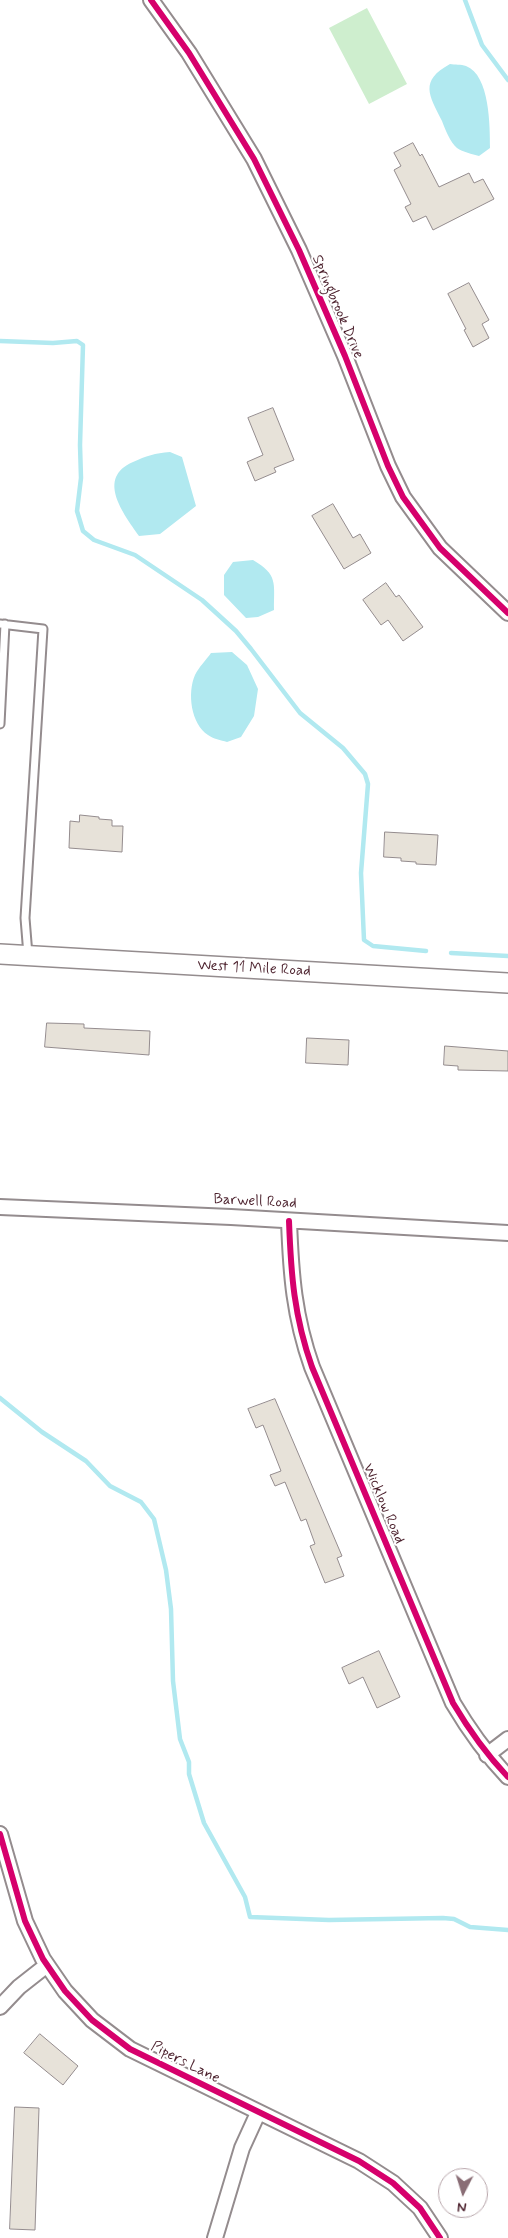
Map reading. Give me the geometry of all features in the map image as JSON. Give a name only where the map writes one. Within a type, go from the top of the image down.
[{"type":"street","name":"Springbrook Drive","points":[[151,0],[189,53],[254,159],[302,259],[345,356],[388,466],[403,497],[440,548],[508,613]]},
{"type":"street","name":"West 11 Mile Road","points":[[0,954],[508,983]]},
{"type":"street","name":"Barwell Road","points":[[0,1207],[289,1220],[508,1233]]},
{"type":"street","name":"Wicklow Road","points":[[289,1220],[291,1275],[296,1309],[301,1335],[312,1368],[453,1703],[487,1755],[508,1777]]},
{"type":"street","points":[[487,1755],[508,1739]]},
{"type":"street","name":"Pipers Lane","points":[[0,1834],[25,1922],[47,1965],[65,1991],[92,2020],[130,2049],[359,2161],[393,2183],[420,2208],[440,2238]]},
{"type":"street","points":[[0,2007],[19,1987],[47,1965]]},
{"type":"street","points":[[215,2238],[242,2148],[258,2113]]},
{"type":"lane","points":[[0,724],[2,624],[43,629],[25,918],[28,956]]},
{"type":"green space","points":[[367,8],[407,84],[369,104],[329,28]]},
{"type":"water","points":[[450,64],[464,65],[474,71],[484,90],[489,115],[490,148],[479,156],[462,151],[454,145],[433,104],[429,89],[430,83],[440,70]]},
{"type":"water","points":[[170,452],[182,457],[196,506],[160,534],[139,536],[120,507],[114,486],[116,477],[122,469],[133,462],[151,455]]},
{"type":"water","points":[[253,560],[271,575],[274,586],[274,610],[258,617],[246,618],[224,595],[224,575],[233,562]]},
{"type":"water","points":[[232,652],[247,665],[258,689],[254,716],[241,737],[227,742],[210,736],[202,730],[194,716],[191,690],[195,675],[211,653]]},
{"type":"building","points":[[413,143],[420,156],[422,154],[439,187],[469,173],[474,183],[483,179],[494,199],[433,230],[426,216],[413,222],[405,207],[411,204],[394,170],[401,166],[394,153]]},
{"type":"building","points":[[469,283],[489,320],[482,324],[489,338],[473,347],[448,294]]},
{"type":"building","points":[[273,408],[294,460],[274,468],[276,472],[255,481],[247,462],[263,455],[248,418]]},
{"type":"building","points":[[333,504],[353,538],[360,534],[371,553],[344,569],[312,516]]},
{"type":"building","points":[[386,583],[396,597],[399,595],[423,627],[403,641],[388,620],[381,625],[363,600]]},
{"type":"building","points":[[80,815],[112,820],[112,826],[123,826],[122,852],[69,848],[70,821],[79,822]]},
{"type":"building","points":[[385,832],[438,835],[436,865],[416,864],[416,862],[401,861],[401,858],[384,857]]},
{"type":"building","points":[[47,1023],[84,1024],[84,1028],[150,1031],[149,1055],[45,1047]]},
{"type":"building","points":[[307,1038],[349,1040],[348,1065],[306,1063]]},
{"type":"building","points":[[445,1046],[508,1051],[508,1071],[458,1070],[458,1066],[444,1065]]},
{"type":"building","points":[[275,1399],[342,1556],[337,1558],[344,1576],[325,1583],[310,1546],[315,1544],[306,1519],[301,1521],[285,1482],[275,1486],[270,1475],[281,1471],[263,1425],[256,1428],[248,1409]]},
{"type":"building","points":[[379,1651],[400,1697],[377,1708],[363,1677],[349,1684],[342,1668]]},
{"type":"building","points":[[40,2034],[78,2066],[63,2085],[24,2053]]},
{"type":"building","points":[[15,2107],[39,2108],[35,2230],[10,2229]]},
{"type":"waterway","points":[[465,0],[482,45],[508,80]]},
{"type":"waterway","points":[[0,341],[53,343],[77,341],[83,345],[81,478],[77,511],[83,531],[94,540],[135,555],[202,600],[236,631],[300,713],[343,748],[365,774],[368,784],[361,873],[364,940],[373,946],[426,951]]},
{"type":"waterway","points":[[451,953],[508,956]]},
{"type":"waterway","points":[[0,1398],[42,1432],[86,1461],[110,1486],[141,1502],[154,1519],[166,1570],[171,1609],[173,1681],[180,1739],[189,1762],[189,1774],[204,1823],[245,1897],[250,1917],[329,1920],[443,1918],[454,1919],[470,1927],[508,1930]]},
{"type":"cycle path","points":[[151,0],[189,53],[254,159],[299,250],[345,356],[388,466],[403,497],[440,548],[508,613]]},
{"type":"cycle path","points":[[289,1221],[294,1295],[301,1330],[312,1367],[453,1703],[478,1742],[508,1777]]},
{"type":"cycle path","points":[[0,1834],[25,1921],[43,1959],[65,1991],[92,2020],[130,2049],[359,2161],[393,2183],[420,2208],[440,2238]]}]
